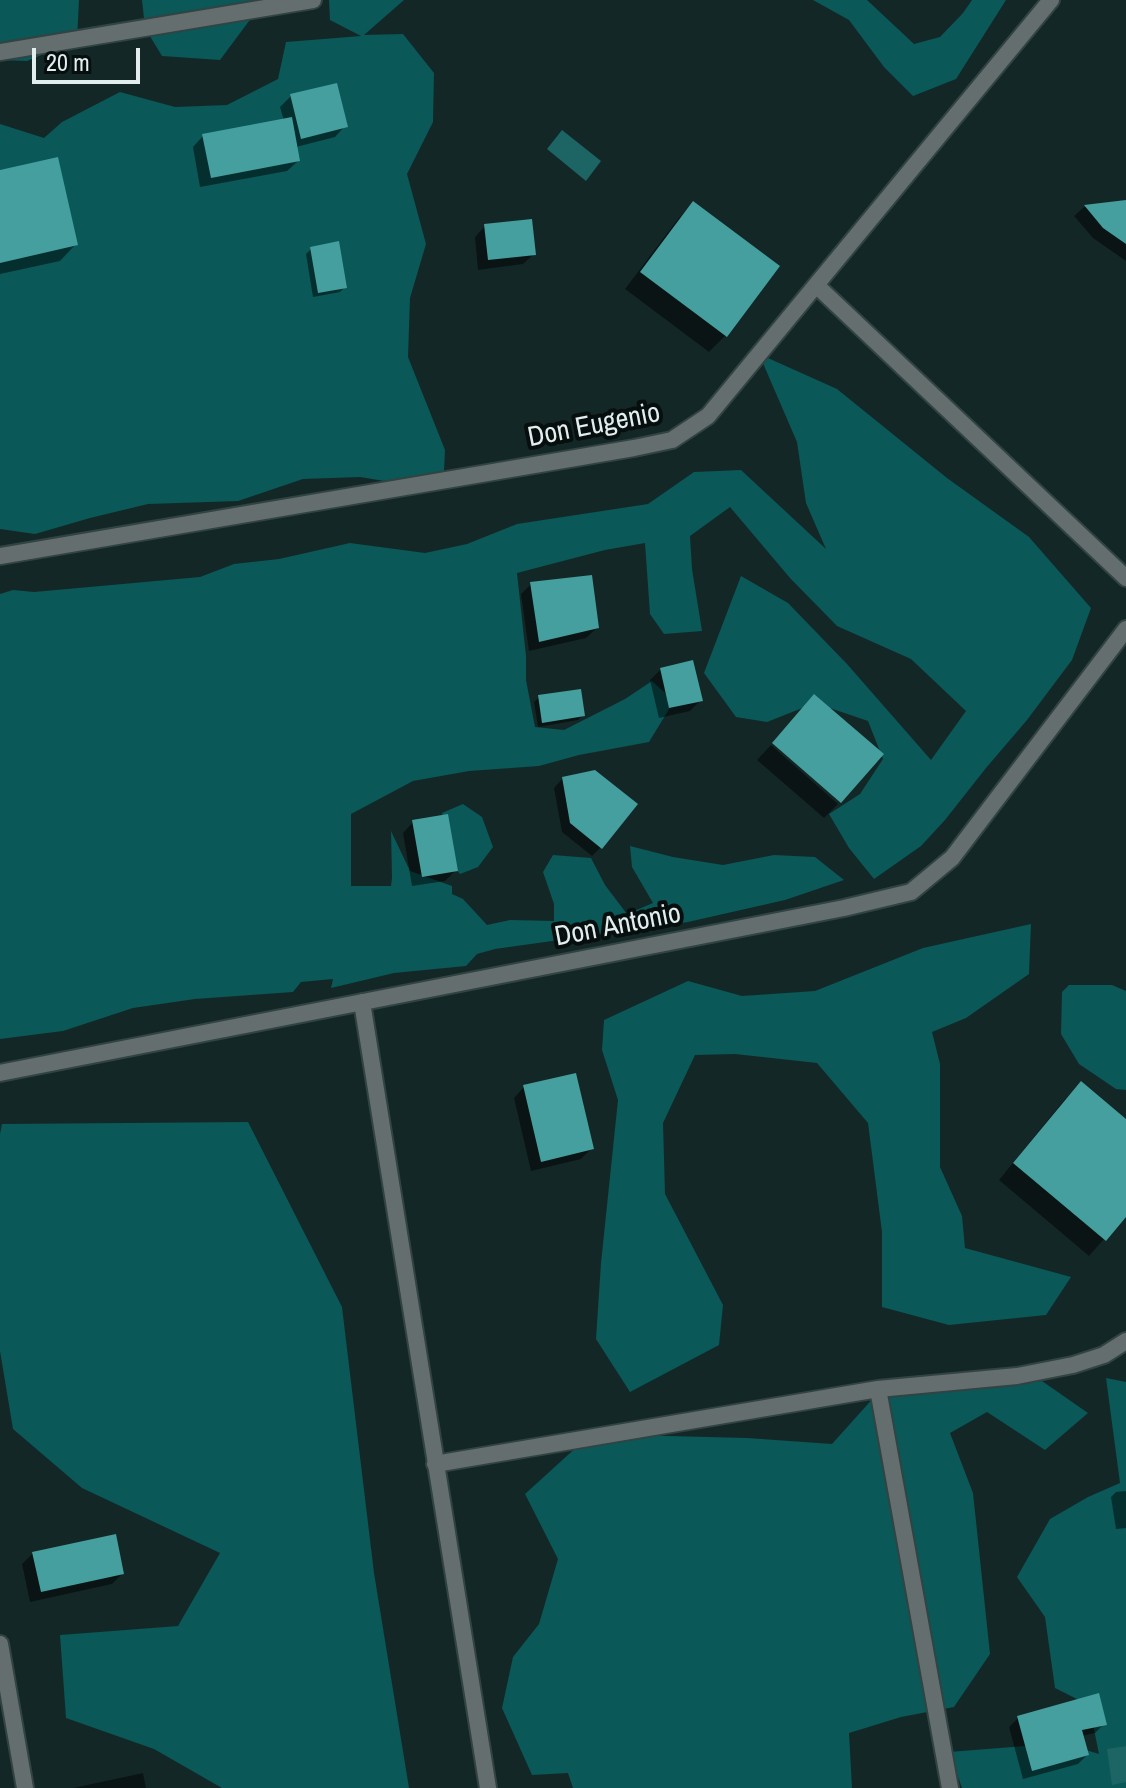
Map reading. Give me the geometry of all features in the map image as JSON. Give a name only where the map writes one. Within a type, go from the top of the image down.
[{"type":"street","points":[[0,52],[313,0]]},
{"type":"street","name":"Don Eugenio","points":[[0,556],[672,440],[708,416],[1051,0]]},
{"type":"street","points":[[816,285],[1126,578]]},
{"type":"street","name":"Don Antonio","points":[[0,1073],[829,912],[911,892],[952,858],[1126,629]]},
{"type":"street","points":[[362,1002],[488,1788]]},
{"type":"street","points":[[435,1464],[878,1389],[1017,1376],[1073,1365],[1104,1355],[1126,1341]]},
{"type":"street","points":[[878,1389],[950,1788]]},
{"type":"street","points":[[0,1644],[25,1788]]},
{"type":"shaded area","points":[[0,0],[79,0],[77,40],[27,61],[0,60]]},
{"type":"shaded area","points":[[142,0],[261,0],[258,9],[220,60],[162,56],[145,28]]},
{"type":"shaded area","points":[[329,0],[404,0],[364,35],[403,34],[434,73],[433,122],[407,174],[426,244],[410,298],[408,357],[445,450],[444,471],[415,486],[360,477],[303,479],[238,501],[148,504],[35,534],[0,529],[0,124],[44,138],[62,122],[120,92],[175,107],[227,105],[278,79],[286,42],[361,36],[330,20]]},
{"type":"shaded area","points":[[813,0],[867,0],[914,44],[940,37],[972,0],[1006,0],[956,79],[913,96],[884,67],[849,20]]},
{"type":"shaded area","points":[[562,130],[601,161],[586,181],[547,149]]},
{"type":"shaded area","points":[[759,354],[837,389],[947,478],[1029,537],[1091,608],[1072,660],[1027,720],[921,846],[874,879],[849,848],[829,814],[860,794],[883,759],[868,721],[815,703],[767,722],[736,717],[704,673],[741,576],[788,603],[847,664],[931,760],[966,711],[911,659],[837,626],[790,578],[730,507],[690,536],[702,631],[664,634],[650,614],[645,543],[517,573],[526,680],[535,727],[564,730],[625,699],[652,681],[674,701],[649,742],[539,766],[469,771],[413,781],[351,814],[351,886],[391,886],[391,831],[410,871],[452,886],[452,894],[463,899],[487,925],[510,920],[554,921],[554,904],[543,872],[553,855],[591,858],[605,885],[627,914],[653,903],[632,867],[630,846],[723,865],[774,855],[815,857],[844,880],[785,900],[688,922],[495,949],[477,954],[466,966],[394,973],[331,988],[333,979],[301,982],[293,992],[195,999],[133,1008],[63,1031],[0,1039],[0,594],[13,590],[34,592],[200,577],[234,564],[279,559],[350,543],[425,553],[467,544],[517,524],[648,504],[694,472],[741,470],[826,549],[806,503],[797,442]]},
{"type":"shaded area","points":[[463,804],[482,817],[493,847],[478,867],[460,874],[449,860],[442,813]]},
{"type":"shaded area","points":[[1031,924],[1029,974],[966,1018],[932,1032],[940,1064],[940,1167],[962,1216],[965,1248],[1071,1277],[1046,1315],[949,1325],[882,1307],[882,1232],[868,1123],[817,1063],[735,1054],[695,1055],[663,1123],[665,1194],[723,1305],[719,1345],[630,1392],[596,1339],[618,1100],[602,1050],[604,1020],[688,981],[742,996],[815,991],[923,948]]},
{"type":"shaded area","points":[[1069,985],[1112,985],[1126,991],[1126,1090],[1116,1089],[1079,1064],[1061,1034],[1062,992]]},
{"type":"shaded area","points":[[248,1122],[342,1307],[374,1573],[409,1788],[222,1788],[154,1749],[66,1718],[60,1635],[178,1626],[220,1553],[82,1488],[13,1429],[0,1351],[2,1124]]},
{"type":"shaded area","points":[[1106,1378],[1126,1382],[1126,1788],[962,1788],[949,1752],[1063,1743],[1099,1754],[1089,1705],[1055,1688],[1045,1617],[1017,1577],[1050,1519],[1120,1483]]},
{"type":"shaded area","points":[[1042,1381],[1088,1413],[1045,1450],[987,1412],[950,1433],[973,1493],[990,1654],[954,1707],[901,1717],[849,1733],[852,1788],[573,1788],[568,1773],[532,1775],[502,1708],[513,1657],[539,1624],[558,1559],[525,1494],[591,1434],[747,1438],[832,1444],[876,1395]]},
{"type":"shaded area","points":[[1126,1746],[1126,1782],[1112,1785],[1107,1749]]},
{"type":"building","points":[[337,83],[348,127],[301,139],[290,94]]},
{"type":"building","points":[[292,117],[300,161],[211,178],[202,134]]},
{"type":"building","points":[[58,157],[78,245],[0,263],[0,170]]},
{"type":"building","points":[[1126,200],[1126,244],[1103,228],[1084,205]]},
{"type":"building","points":[[693,201],[780,266],[727,337],[640,272]]},
{"type":"building","points":[[532,219],[536,255],[488,260],[484,224]]},
{"type":"building","points":[[339,241],[347,288],[318,293],[310,247]]},
{"type":"building","points":[[592,575],[599,628],[539,642],[530,582]]},
{"type":"building","points":[[693,660],[703,701],[669,708],[660,668]]},
{"type":"building","points":[[581,689],[585,716],[542,723],[538,695]]},
{"type":"building","points":[[814,694],[884,754],[841,803],[772,743]]},
{"type":"building","points":[[595,770],[638,804],[602,849],[570,823],[562,777]]},
{"type":"building","points":[[448,814],[458,871],[422,877],[412,820]]},
{"type":"building","points":[[576,1073],[594,1149],[541,1162],[523,1085]]},
{"type":"building","points":[[1081,1081],[1126,1119],[1126,1217],[1106,1241],[1013,1163]]},
{"type":"building","points":[[116,1534],[124,1574],[41,1592],[32,1552]]},
{"type":"building","points":[[1099,1693],[1107,1725],[1082,1730],[1089,1755],[1032,1771],[1017,1716]]}]
